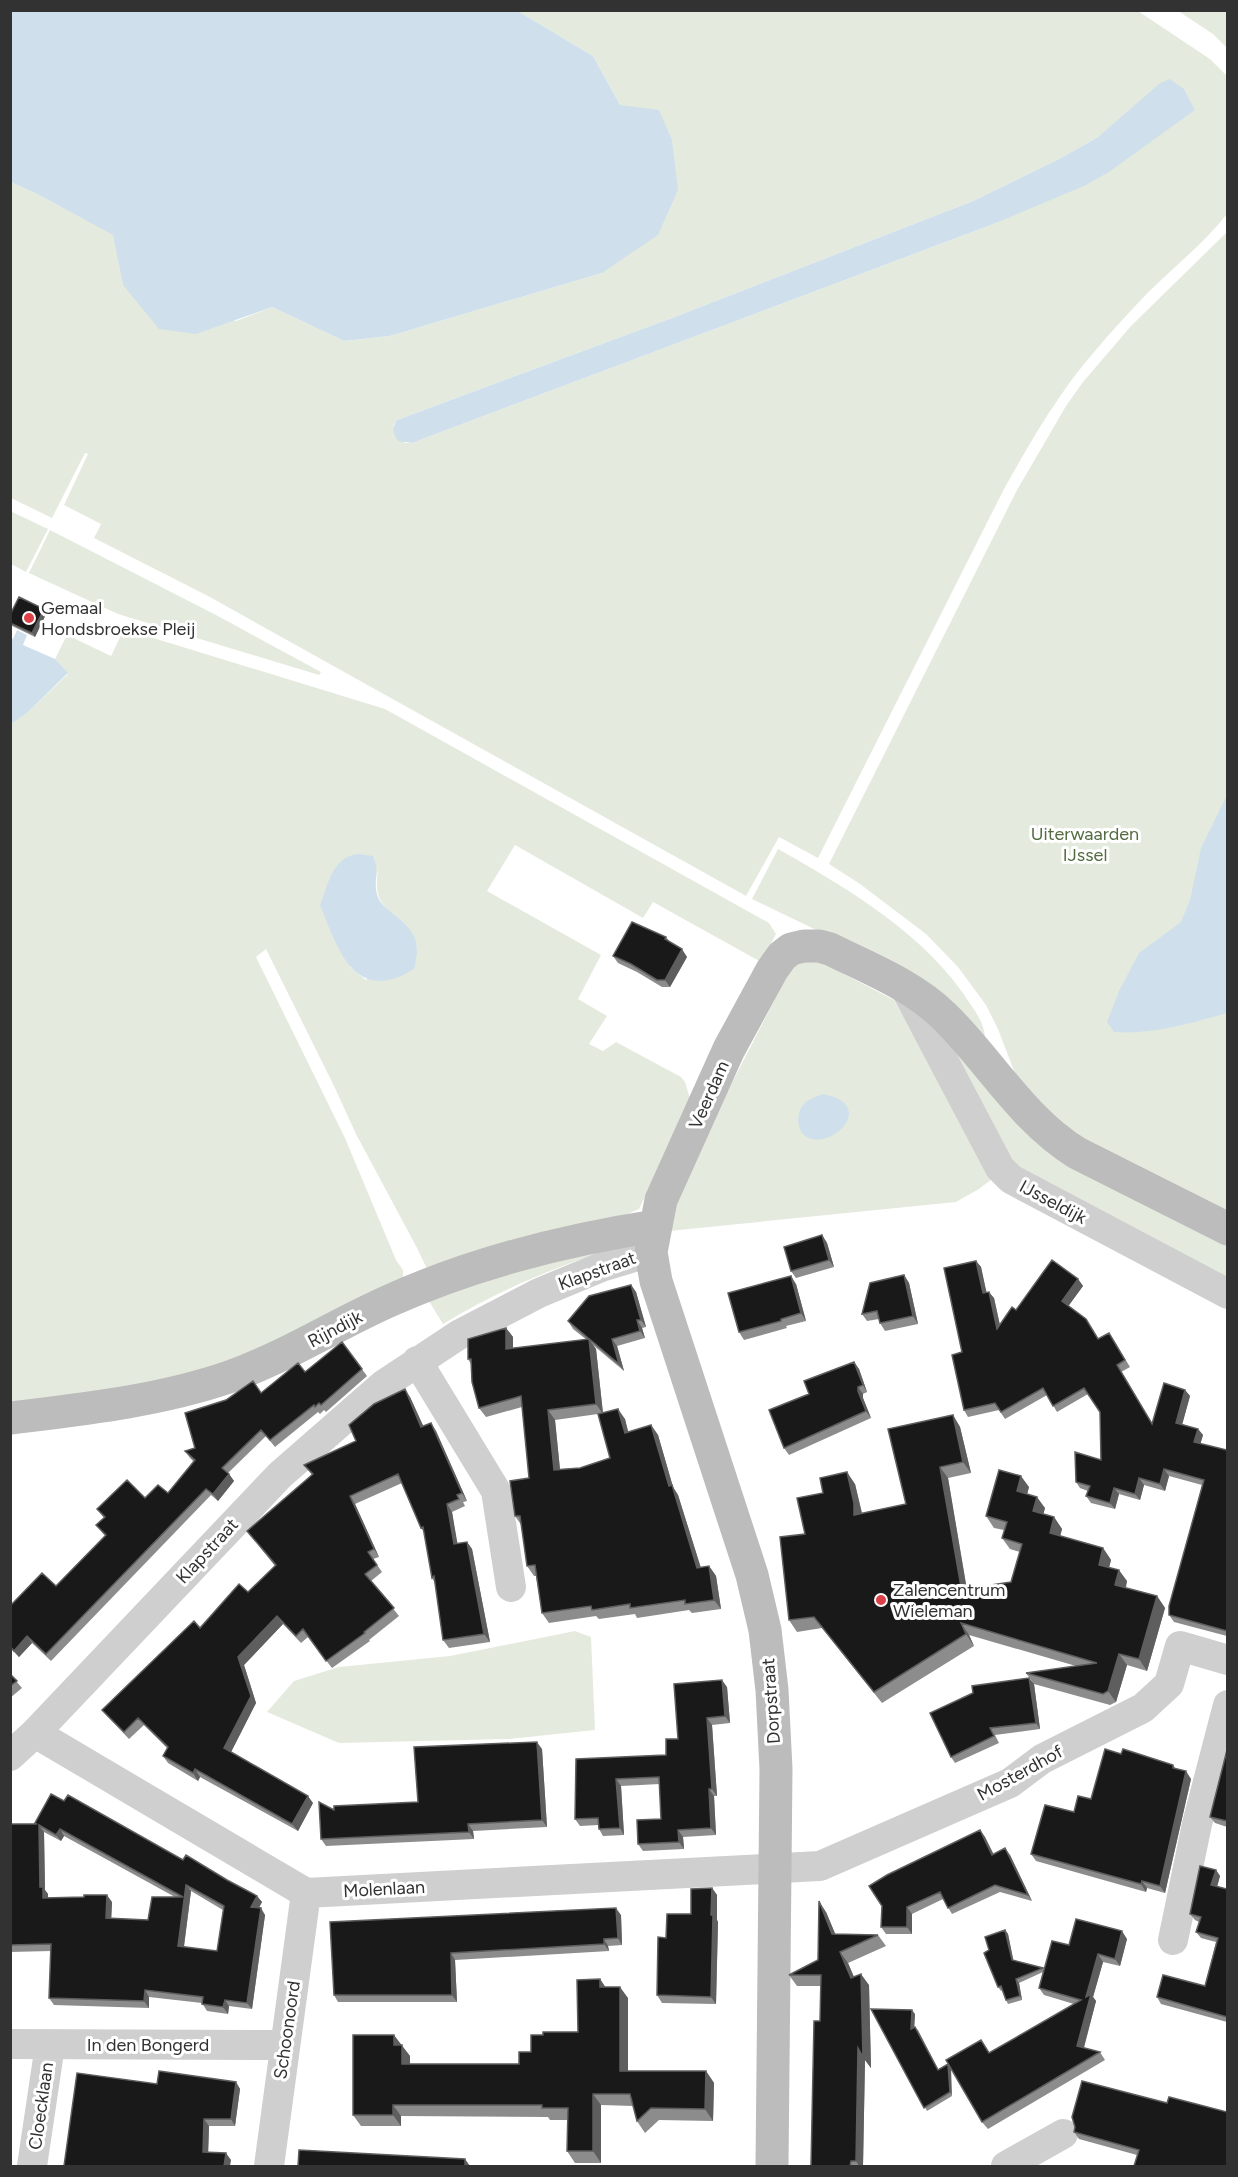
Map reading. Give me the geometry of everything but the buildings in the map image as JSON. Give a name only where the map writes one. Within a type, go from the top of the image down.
[{"type":"street","name":"Veerdam","points":[[653,1239],[662,1200],[729,1049],[782,956],[791,949],[819,946],[830,949],[904,986]]},
{"type":"street","points":[[904,986],[926,1000],[965,1038],[1027,1113],[1057,1141],[1227,1229]]},
{"type":"street","name":"IJsseldijk","points":[[904,986],[1000,1168],[1011,1179],[1227,1294]]},
{"type":"street","name":"Klapstraat","points":[[10,1756],[36,1732],[280,1475],[383,1385],[460,1334],[539,1293],[604,1266],[653,1239]]},
{"type":"street","name":"Rijndijk","points":[[10,1418],[107,1405],[188,1389],[261,1365],[387,1302],[466,1271],[570,1242],[653,1239]]},
{"type":"street","name":"Dorpstraat","points":[[653,1239],[656,1281],[752,1575],[765,1630],[772,1690],[776,1758],[772,2166]]},
{"type":"street","points":[[417,1361],[496,1491],[511,1587]]},
{"type":"street","name":"Mosterdhof","points":[[776,1868],[820,1866],[1010,1783],[1042,1759],[1143,1708],[1168,1684],[1180,1646],[1227,1660]]},
{"type":"street","points":[[1173,1940],[1197,1824],[1227,1705]]},
{"type":"street","points":[[36,1732],[306,1893]]},
{"type":"street","name":"Molenlaan","points":[[306,1893],[776,1868]]},
{"type":"street","name":"Schoonoord","points":[[269,2166],[306,1893]]},
{"type":"street","name":"In den Bongerd","points":[[10,2044],[285,2045]]},
{"type":"street","name":"Cloecklaan","points":[[32,2166],[50,2045]]},
{"type":"street","points":[[1006,2166],[1063,2134]]},
{"type":"green space","points":[[518,11],[1138,11],[1210,59],[1227,76],[1227,214],[1107,337],[1069,383],[1046,418],[1004,489],[818,858],[779,837],[746,896],[208,596],[94,538],[101,524],[64,505],[88,454],[85,453],[52,518],[11,498],[11,182],[114,235],[123,285],[236,321],[272,307],[344,341],[390,336],[602,273],[620,105],[593,56]],"holes":[[[1119,120],[996,223],[412,443],[405,443],[393,426],[397,420],[672,318],[973,201],[1059,159],[1098,137]]]},
{"type":"green space","points":[[1178,11],[1227,11],[1227,48],[1213,34]]},
{"type":"green space","name":"Uiterwaarden IJssel","points":[[1227,232],[1227,1213],[1079,1140],[1021,1089],[998,1029],[986,1005],[958,967],[926,934],[860,884],[829,864],[1017,490],[1066,406],[1083,382],[1131,326]]},
{"type":"green space","points":[[10,511],[48,529],[26,572],[11,564]]},
{"type":"green space","points":[[50,530],[321,672],[319,675],[118,614],[29,573]]},
{"type":"green space","points":[[124,629],[385,709],[769,923],[776,934],[761,962],[653,902],[643,918],[515,845],[487,891],[601,955],[578,999],[607,1016],[589,1044],[603,1051],[616,1042],[681,1077],[685,1082],[691,1102],[639,1209],[625,1215],[428,1271],[356,1134],[266,949],[256,957],[345,1138],[396,1260],[403,1270],[403,1281],[230,1365],[169,1383],[11,1407],[10,724],[28,712],[68,674],[55,659],[67,635],[111,656]],"holes":[[[378,869],[380,900],[403,922],[366,980],[350,967]]]},
{"type":"green space","points":[[778,849],[859,897],[909,935],[953,980],[979,1017],[985,1039],[843,943],[752,899]]},
{"type":"green space","points":[[811,957],[894,1000],[992,1179],[956,1202],[669,1231],[673,1212],[716,1114],[794,962]]},
{"type":"green space","points":[[923,1012],[983,1076],[1227,1241],[1227,1285],[1007,1162]]},
{"type":"green space","points":[[610,1249],[525,1282],[443,1324],[424,1293]]},
{"type":"green space","points":[[575,1631],[591,1637],[595,1730],[509,1739],[339,1743],[267,1712],[294,1681],[339,1667],[450,1656]]},
{"type":"water","points":[[11,11],[518,11],[593,56],[620,105],[659,110],[672,140],[678,190],[658,235],[602,273],[390,336],[344,341],[272,307],[196,334],[159,329],[123,285],[113,235],[11,182]]},
{"type":"water","points":[[1170,79],[1184,89],[1195,110],[1109,172],[1084,186],[996,223],[412,443],[398,441],[395,436],[393,428],[397,420],[672,318],[973,201],[1059,159],[1098,137],[1160,83]]},
{"type":"water","points":[[17,630],[27,635],[23,645],[55,659],[68,673],[28,712],[11,724],[11,638],[13,639]]},
{"type":"water","points":[[1227,795],[1227,1013],[1157,1030],[1114,1032],[1107,1022],[1119,991],[1139,953],[1181,922],[1190,900],[1201,848]]},
{"type":"water","points":[[358,854],[373,856],[376,868],[376,892],[379,899],[405,924],[416,942],[414,969],[393,979],[377,981],[363,977],[351,967],[334,939],[320,905],[337,865],[350,856]]},
{"type":"water","points":[[823,1094],[840,1100],[848,1108],[849,1117],[844,1126],[835,1134],[825,1139],[814,1139],[804,1135],[798,1116],[807,1101]]},
{"type":"place","name":"Gemaal Hondsbroekse Pleij","points":[[29,618]]},
{"type":"place","name":"Zalencentrum Wieleman","points":[[881,1600]]}]
